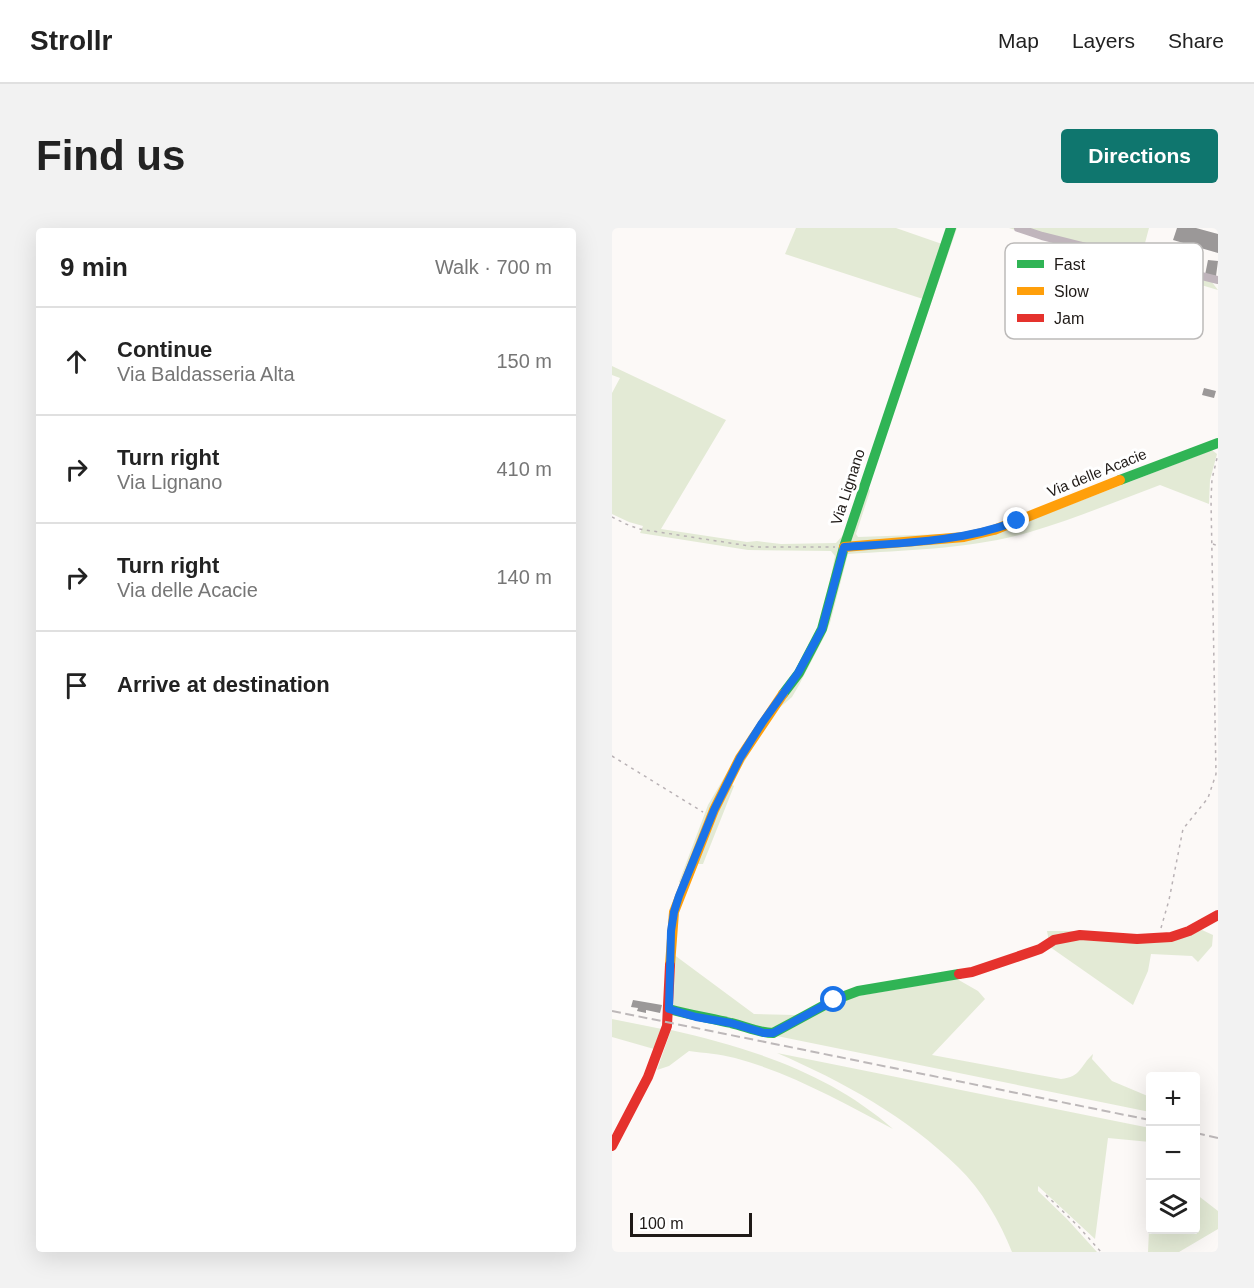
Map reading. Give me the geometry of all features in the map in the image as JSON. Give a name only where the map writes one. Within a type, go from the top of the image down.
[{"type":"street","name":"Via Lignano","points":[[612,1146],[628,1119],[656,1057],[667,1026],[674,912],[711,817],[740,758],[798,673],[822,629],[844,547],[951,228]]},
{"type":"street","points":[[1018,228],[1070,243]]},
{"type":"street","points":[[1203,276],[1218,280]]},
{"type":"street","name":"Via delle Acacie","points":[[844,547],[964,537],[994,530],[1218,443]]},
{"type":"street","points":[[669,1009],[764,1033],[773,1033],[834,1000],[858,991],[972,972],[1040,949],[1054,940],[1080,935],[1172,937],[1191,930],[1218,915]]},
{"type":"path","points":[[1157,938],[1169,900],[1183,829],[1208,798],[1216,774],[1211,490],[1218,453]]},
{"type":"path","points":[[612,517],[639,529],[747,546],[844,547]]},
{"type":"path","points":[[1212,543],[1218,546]]},
{"type":"path","points":[[612,756],[711,817]]},
{"type":"path","points":[[1046,1195],[1073,1220],[1101,1252]]},
{"type":"green space","points":[[796,228],[896,228],[942,244],[948,228],[957,228],[868,486],[870,491],[856,534],[858,537],[1000,532],[1212,450],[1217,454],[1210,480],[1209,504],[1160,485],[1063,521],[1008,538],[940,548],[848,554],[830,623],[824,637],[792,697],[777,710],[731,784],[734,786],[703,864],[698,864],[687,890],[679,882],[708,805],[749,735],[796,672],[815,637],[824,611],[835,556],[831,551],[748,550],[640,533],[643,526],[612,514],[612,393],[620,378],[612,375],[612,366],[726,420],[661,529],[747,542],[836,543],[844,534],[923,299],[785,254]]},
{"type":"green space","points":[[1009,228],[1149,228],[1145,243],[1060,243]]},
{"type":"green space","points":[[1203,276],[1208,277],[1218,290],[1203,286]]},
{"type":"green space","points":[[1202,930],[1213,935],[1212,946],[1198,962],[1192,956],[1151,954],[1148,971],[1133,1005],[1050,947],[1047,931],[1082,931],[1154,943]]},
{"type":"green space","points":[[673,954],[754,1014],[795,1015],[846,998],[957,979],[978,991],[985,999],[932,1055],[1061,1079],[1073,1076],[1093,1054],[1092,1059],[1112,1081],[1146,1095],[1146,1111],[674,1015]]},
{"type":"green space","points":[[612,1019],[662,1029],[654,1049],[612,1037]]},
{"type":"green space","points":[[671,1030],[731,1045],[817,1078],[869,1110],[893,1129],[796,1080],[735,1058],[689,1051],[669,1066],[657,1070]]},
{"type":"green space","points":[[777,1053],[1146,1127],[1146,1142],[1108,1138],[1095,1239],[1038,1186],[1038,1191],[1097,1252],[1012,1252],[996,1218],[982,1196],[958,1167],[895,1116],[826,1076]]},
{"type":"green space","points":[[1200,1197],[1218,1211],[1218,1229],[1179,1252],[1148,1252],[1149,1234],[1200,1234]]},
{"type":"building","points":[[1177,228],[1196,228],[1218,234],[1218,253],[1203,249],[1203,243],[1183,243],[1173,240]]},
{"type":"building","points":[[1208,260],[1218,261],[1216,276],[1205,275]]},
{"type":"building","points":[[1204,388],[1216,391],[1214,398],[1202,395]]},
{"type":"building","points":[[633,1000],[662,1005],[660,1013],[637,1011],[638,1008],[631,1007]]},
{"type":"railway","points":[[612,1011],[1146,1119]]},
{"type":"railway","points":[[1200,1134],[1218,1138]]},
{"type":"traffic: fast","points":[[783,694],[799,673],[822,629],[844,547],[951,228]]},
{"type":"traffic: fast","points":[[1120,480],[1218,443]]},
{"type":"traffic: fast","points":[[669,1009],[773,1033],[834,1000],[858,991],[959,974]]},
{"type":"traffic: slow","points":[[844,547],[964,537],[994,530],[1120,480]]},
{"type":"traffic: slow","points":[[670,965],[674,912],[714,810],[740,758],[783,694]]},
{"type":"traffic: jam","points":[[959,974],[972,972],[1040,949],[1054,940],[1080,935],[1137,939],[1171,937],[1189,931],[1218,915]]},
{"type":"traffic: jam","points":[[612,1146],[648,1077],[667,1026],[670,965]]},
{"type":"route","points":[[834,1000],[773,1033],[764,1033],[669,1009],[671,931],[679,896],[714,810],[740,758],[798,673],[822,629],[844,547],[964,537],[994,530],[1017,521]]}]
